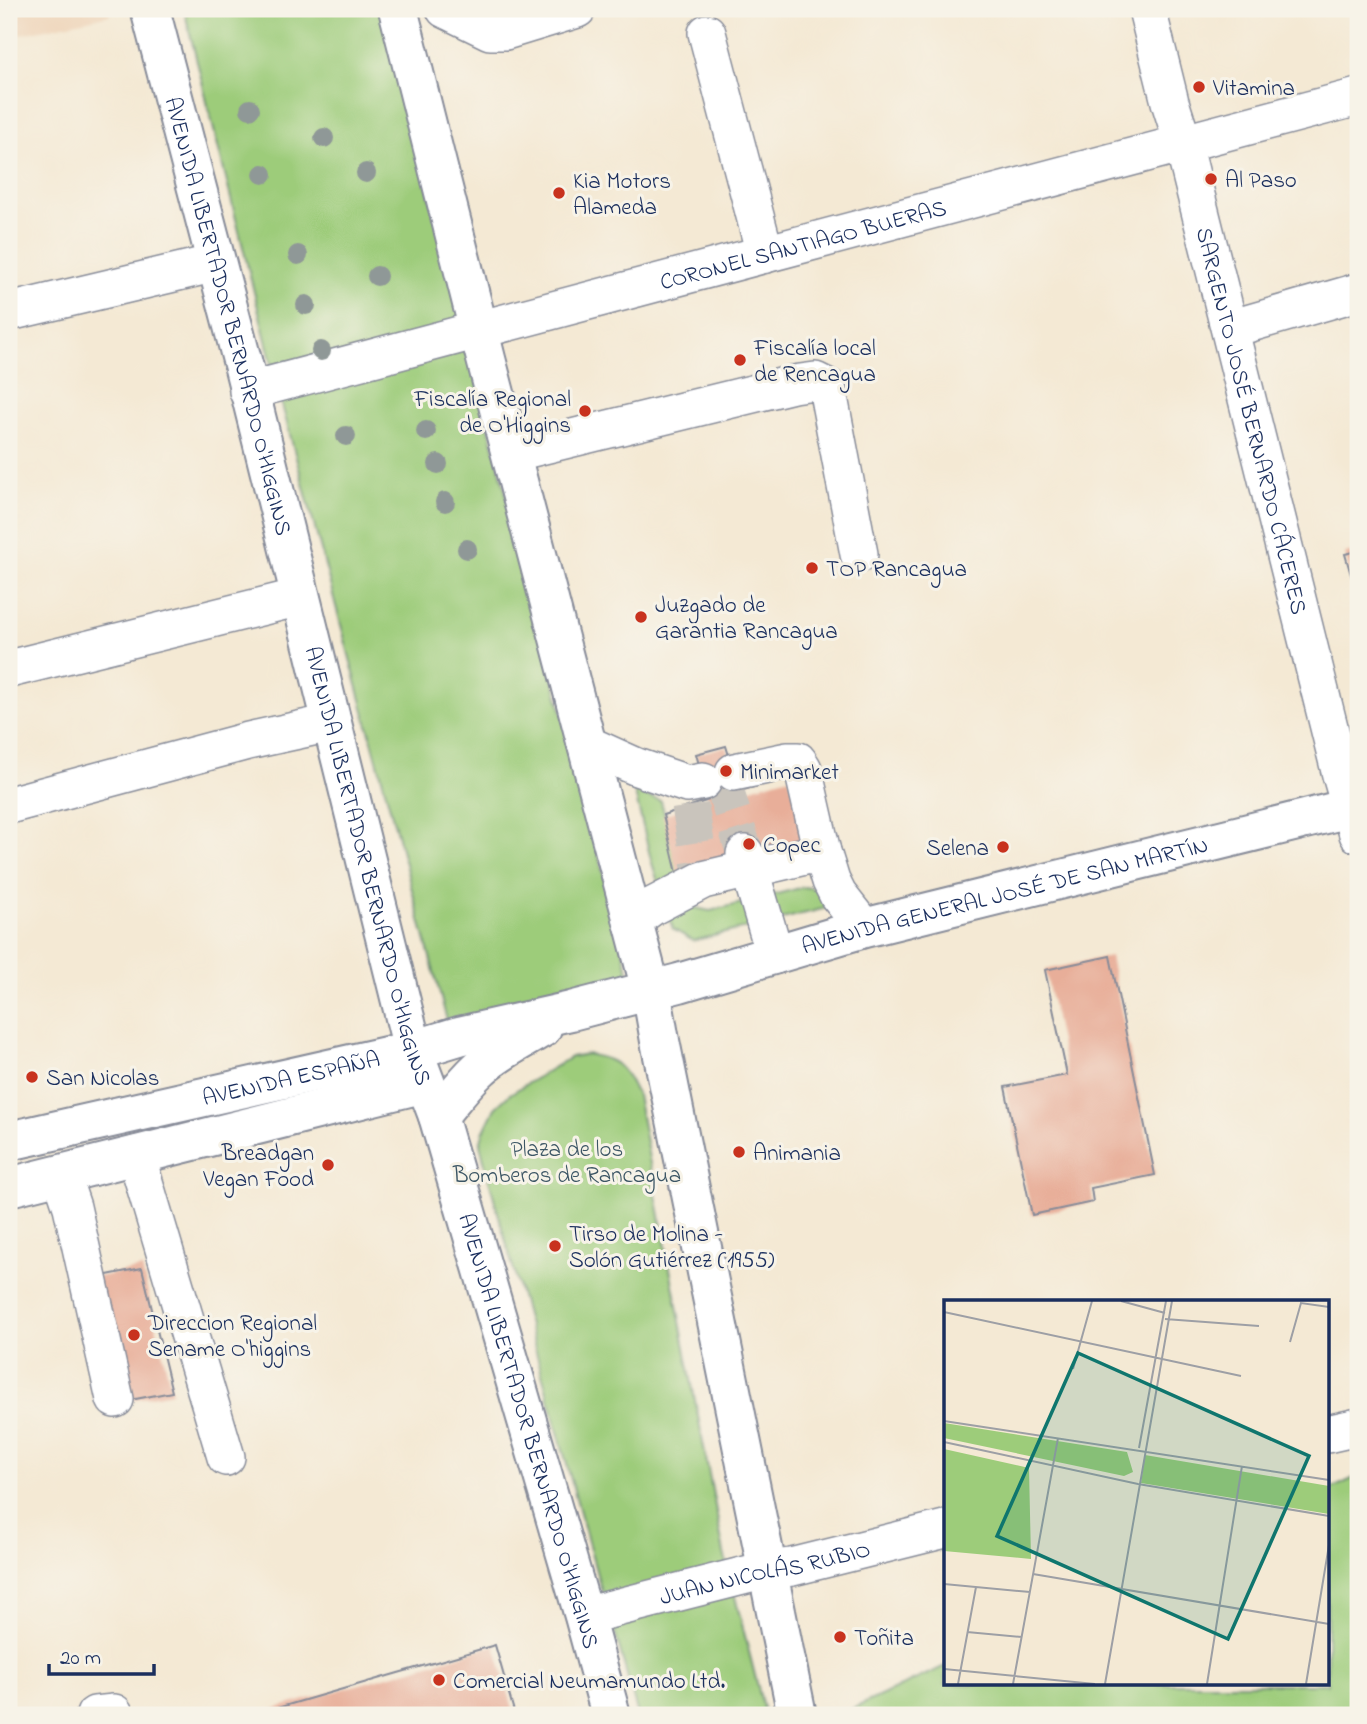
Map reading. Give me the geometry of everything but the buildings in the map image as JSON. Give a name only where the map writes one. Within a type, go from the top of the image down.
[{"type":"main road","name":"AVENIDA LIBERTADOR BERNARDO O'HIGGINS","points":[[149,9],[244,368],[331,723],[425,1083],[611,1715]]},
{"type":"main road","points":[[398,9],[510,453],[652,990],[797,1715]]},
{"type":"main road","name":"AVENIDA GENERAL JOSÉ DE SAN MARTÍN","points":[[652,990],[864,929],[1356,816]]},
{"type":"main road","name":"AVENIDA ESPAÑA","points":[[9,1187],[425,1083],[460,1036],[652,990]]},
{"type":"main road","points":[[425,1083],[460,1089],[479,1069],[503,1051],[571,1011]]},
{"type":"main road","name":"AVENIDA ESPAÑA","points":[[9,1141],[425,1083]]},
{"type":"street","points":[[445,9],[490,31],[505,31],[577,9]]},
{"type":"street","name":"SARGENTO JOSÉ BERNARDO CÁCERES","points":[[1147,9],[1230,326],[1341,775],[1356,816]]},
{"type":"street","points":[[706,33],[765,254]]},
{"type":"street","name":"CORONEL SANTIAGO BUERAS","points":[[248,391],[1358,97]]},
{"type":"street","points":[[9,312],[216,264]]},
{"type":"street","points":[[1230,326],[1247,324],[1358,292]]},
{"type":"street","points":[[510,453],[793,384],[815,382],[827,387],[859,554]]},
{"type":"street","points":[[9,668],[300,597]]},
{"type":"street","points":[[9,805],[248,741],[331,723]]},
{"type":"street","points":[[586,744],[626,762],[704,786],[787,761],[797,761],[803,769],[831,881],[838,895],[864,929]]},
{"type":"street","points":[[632,921],[702,873],[725,874],[748,862],[822,852]]},
{"type":"street","points":[[748,862],[775,955]]},
{"type":"street","points":[[136,1155],[226,1457]]},
{"type":"street","points":[[61,1174],[72,1207],[115,1399]]},
{"type":"street","points":[[1328,1434],[1358,1427]]},
{"type":"street","name":"JUAN NICOLÁS RUBIO","points":[[584,1616],[944,1529]]},
{"type":"shaded area","points":[[9,9],[109,9],[110,15],[9,37]]},
{"type":"green space","points":[[184,9],[382,9],[631,982],[605,985],[573,983],[526,997],[456,1033],[449,1028],[282,405]]},
{"type":"green space","points":[[634,789],[661,801],[687,898],[696,908],[710,911],[804,887],[830,891],[851,902],[693,941],[673,929],[651,860]]},
{"type":"green space","name":"Plaza de los Bomberos de Rancagua","points":[[587,1054],[607,1059],[619,1066],[637,1095],[724,1553],[765,1715],[638,1715],[488,1176],[480,1144],[495,1108],[510,1094],[571,1057]]},
{"type":"green space","points":[[1358,1476],[1358,1715],[854,1715],[852,1709],[944,1666],[944,1686],[1328,1686],[1328,1491]]},
{"type":"tunnel","points":[[721,777],[745,854]]},
{"type":"tunnel","points":[[690,806],[700,867]]},
{"type":"place","name":"Vitamina","points":[[1199,87]]},
{"type":"place","name":"Al Paso","points":[[1211,179]]},
{"type":"place","name":"Kia Motors Alameda","points":[[559,193]]},
{"type":"place","name":"Fiscalía local de Rencagua","points":[[740,360]]},
{"type":"place","name":"Fiscalía Regional de O'Higgins","points":[[585,411]]},
{"type":"place","name":"TOP Rancagua","points":[[812,568]]},
{"type":"place","name":"Juzgado de Garantia Rancagua","points":[[641,617]]},
{"type":"place","name":"Minimarket","points":[[726,771]]},
{"type":"place","name":"Copec","points":[[749,844]]},
{"type":"place","name":"Selena","points":[[1003,847]]},
{"type":"place","name":"San Nicolas","points":[[32,1077]]},
{"type":"place","name":"Animania","points":[[739,1152]]},
{"type":"place","name":"Breadgan Vegan Food","points":[[328,1165]]},
{"type":"place","name":"Tirso de Molina - Solón Gutiérrez (1955)","points":[[555,1246]]},
{"type":"place","name":"Direccion Regional Sename O'higgins","points":[[134,1335]]},
{"type":"place","name":"Toñita","points":[[840,1637]]},
{"type":"place","name":"Comercial Neumamundo Ltd.","points":[[439,1680]]}]
